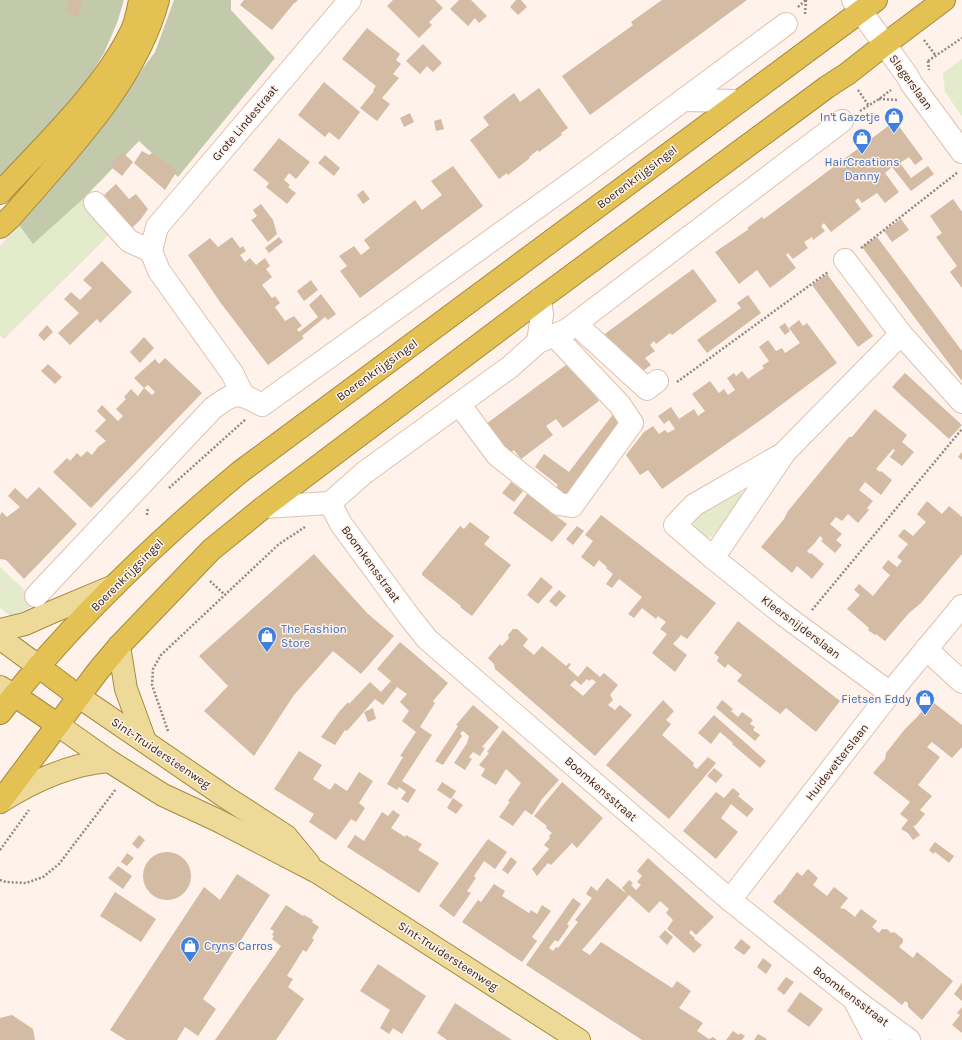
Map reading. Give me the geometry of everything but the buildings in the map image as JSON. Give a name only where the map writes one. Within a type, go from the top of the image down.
[{"type":"highway","points":[[0,192],[81,106],[113,65],[132,31],[140,0]]},
{"type":"highway","points":[[0,227],[16,211],[106,104],[130,68],[143,44],[158,0]]},
{"type":"highway","points":[[0,802],[78,696],[119,646],[206,555],[264,507],[540,299],[838,81],[944,0]]},
{"type":"highway","name":"Boerenkrijgsingel","points":[[0,713],[7,691],[38,666],[69,632],[145,555],[196,508],[240,472],[740,101],[863,4]]},
{"type":"highway","name":"Sint-Truidersteenweg","points":[[38,666],[78,696]]},
{"type":"highway","points":[[7,691],[58,725]]},
{"type":"main road","points":[[0,630],[25,624],[114,586]]},
{"type":"main road","name":"Sint-Truidersteenweg","points":[[0,638],[38,666]]},
{"type":"main road","points":[[119,646],[126,689],[145,742]]},
{"type":"main road","name":"Sint-Truidersteenweg","points":[[78,696],[286,836],[317,872]]},
{"type":"main road","name":"Sint-Truidersteenweg","points":[[58,725],[162,795],[217,820],[317,872],[579,1040]]},
{"type":"main road","points":[[0,802],[22,788],[62,771],[93,762],[109,760]]},
{"type":"street","name":"Grote Lindestraat","points":[[151,251],[157,227],[350,0]]},
{"type":"street","name":"Slagerslaan","points":[[863,4],[884,45],[962,152]]},
{"type":"street","points":[[36,596],[213,408],[228,397],[253,400],[585,173],[786,24]]},
{"type":"street","points":[[683,100],[740,101]]},
{"type":"street","points":[[264,507],[330,503],[364,473],[510,367],[546,339],[567,330],[576,324],[842,121]]},
{"type":"street","points":[[95,203],[129,241],[151,251],[159,271],[253,400]]},
{"type":"street","points":[[845,260],[901,334],[962,402]]},
{"type":"street","points":[[459,404],[497,455],[559,504],[572,506],[632,423],[620,406],[546,339],[540,299]]},
{"type":"street","points":[[576,324],[648,389],[664,384]]},
{"type":"street","name":"Kleersnijderslaan","points":[[713,558],[785,452],[901,334]]},
{"type":"street","name":"Kleersnijderslaan","points":[[785,452],[694,505],[674,525],[799,626],[890,693]]},
{"type":"street","name":"Boomkensstraat","points":[[330,503],[341,524],[427,639],[730,900],[854,1000],[909,1040]]},
{"type":"street","name":"Huidevetterslaan","points":[[730,900],[890,693],[962,606]]},
{"type":"street","points":[[926,650],[962,682]]},
{"type":"street","points":[[854,1000],[872,1034],[878,1040]]},
{"type":"path","points":[[936,56],[962,38]]},
{"type":"path","points":[[664,384],[845,260],[962,170]]},
{"type":"path","points":[[167,490],[253,400]]},
{"type":"path","points":[[799,626],[962,429]]},
{"type":"path","points":[[147,515],[149,505]]},
{"type":"path","points":[[152,685],[153,669],[161,654],[279,544],[306,526]]},
{"type":"path","points":[[207,579],[224,594]]},
{"type":"path","points":[[0,880],[6,882],[26,883],[43,877],[59,864],[117,787],[113,785]]},
{"type":"path","points":[[0,850],[29,810],[35,805]]},
{"type":"green space","points":[[0,0],[124,0],[117,23],[104,53],[79,93],[0,184]]},
{"type":"green space","points":[[174,0],[231,0],[231,10],[275,58],[178,177],[139,141],[83,199],[33,244],[19,225],[79,156],[155,52]]},
{"type":"green space","points":[[962,59],[962,116],[945,92],[943,73]]},
{"type":"green space","points":[[83,199],[113,231],[4,339],[0,336],[0,246],[19,225],[33,244]]},
{"type":"green space","points":[[735,491],[742,494],[742,499],[711,537],[702,538],[694,531],[694,522],[699,516]]},
{"type":"green space","points":[[0,567],[37,602],[26,610],[10,616],[0,608]]},
{"type":"place","name":"In't Gazetje","points":[[894,134]]},
{"type":"place","name":"HairCreations Danny","points":[[862,155]]},
{"type":"place","name":"The Fashion Store","points":[[267,653]]},
{"type":"place","name":"Fietsen Eddy","points":[[925,716]]},
{"type":"place","name":"Cryns Carros","points":[[190,963]]}]
